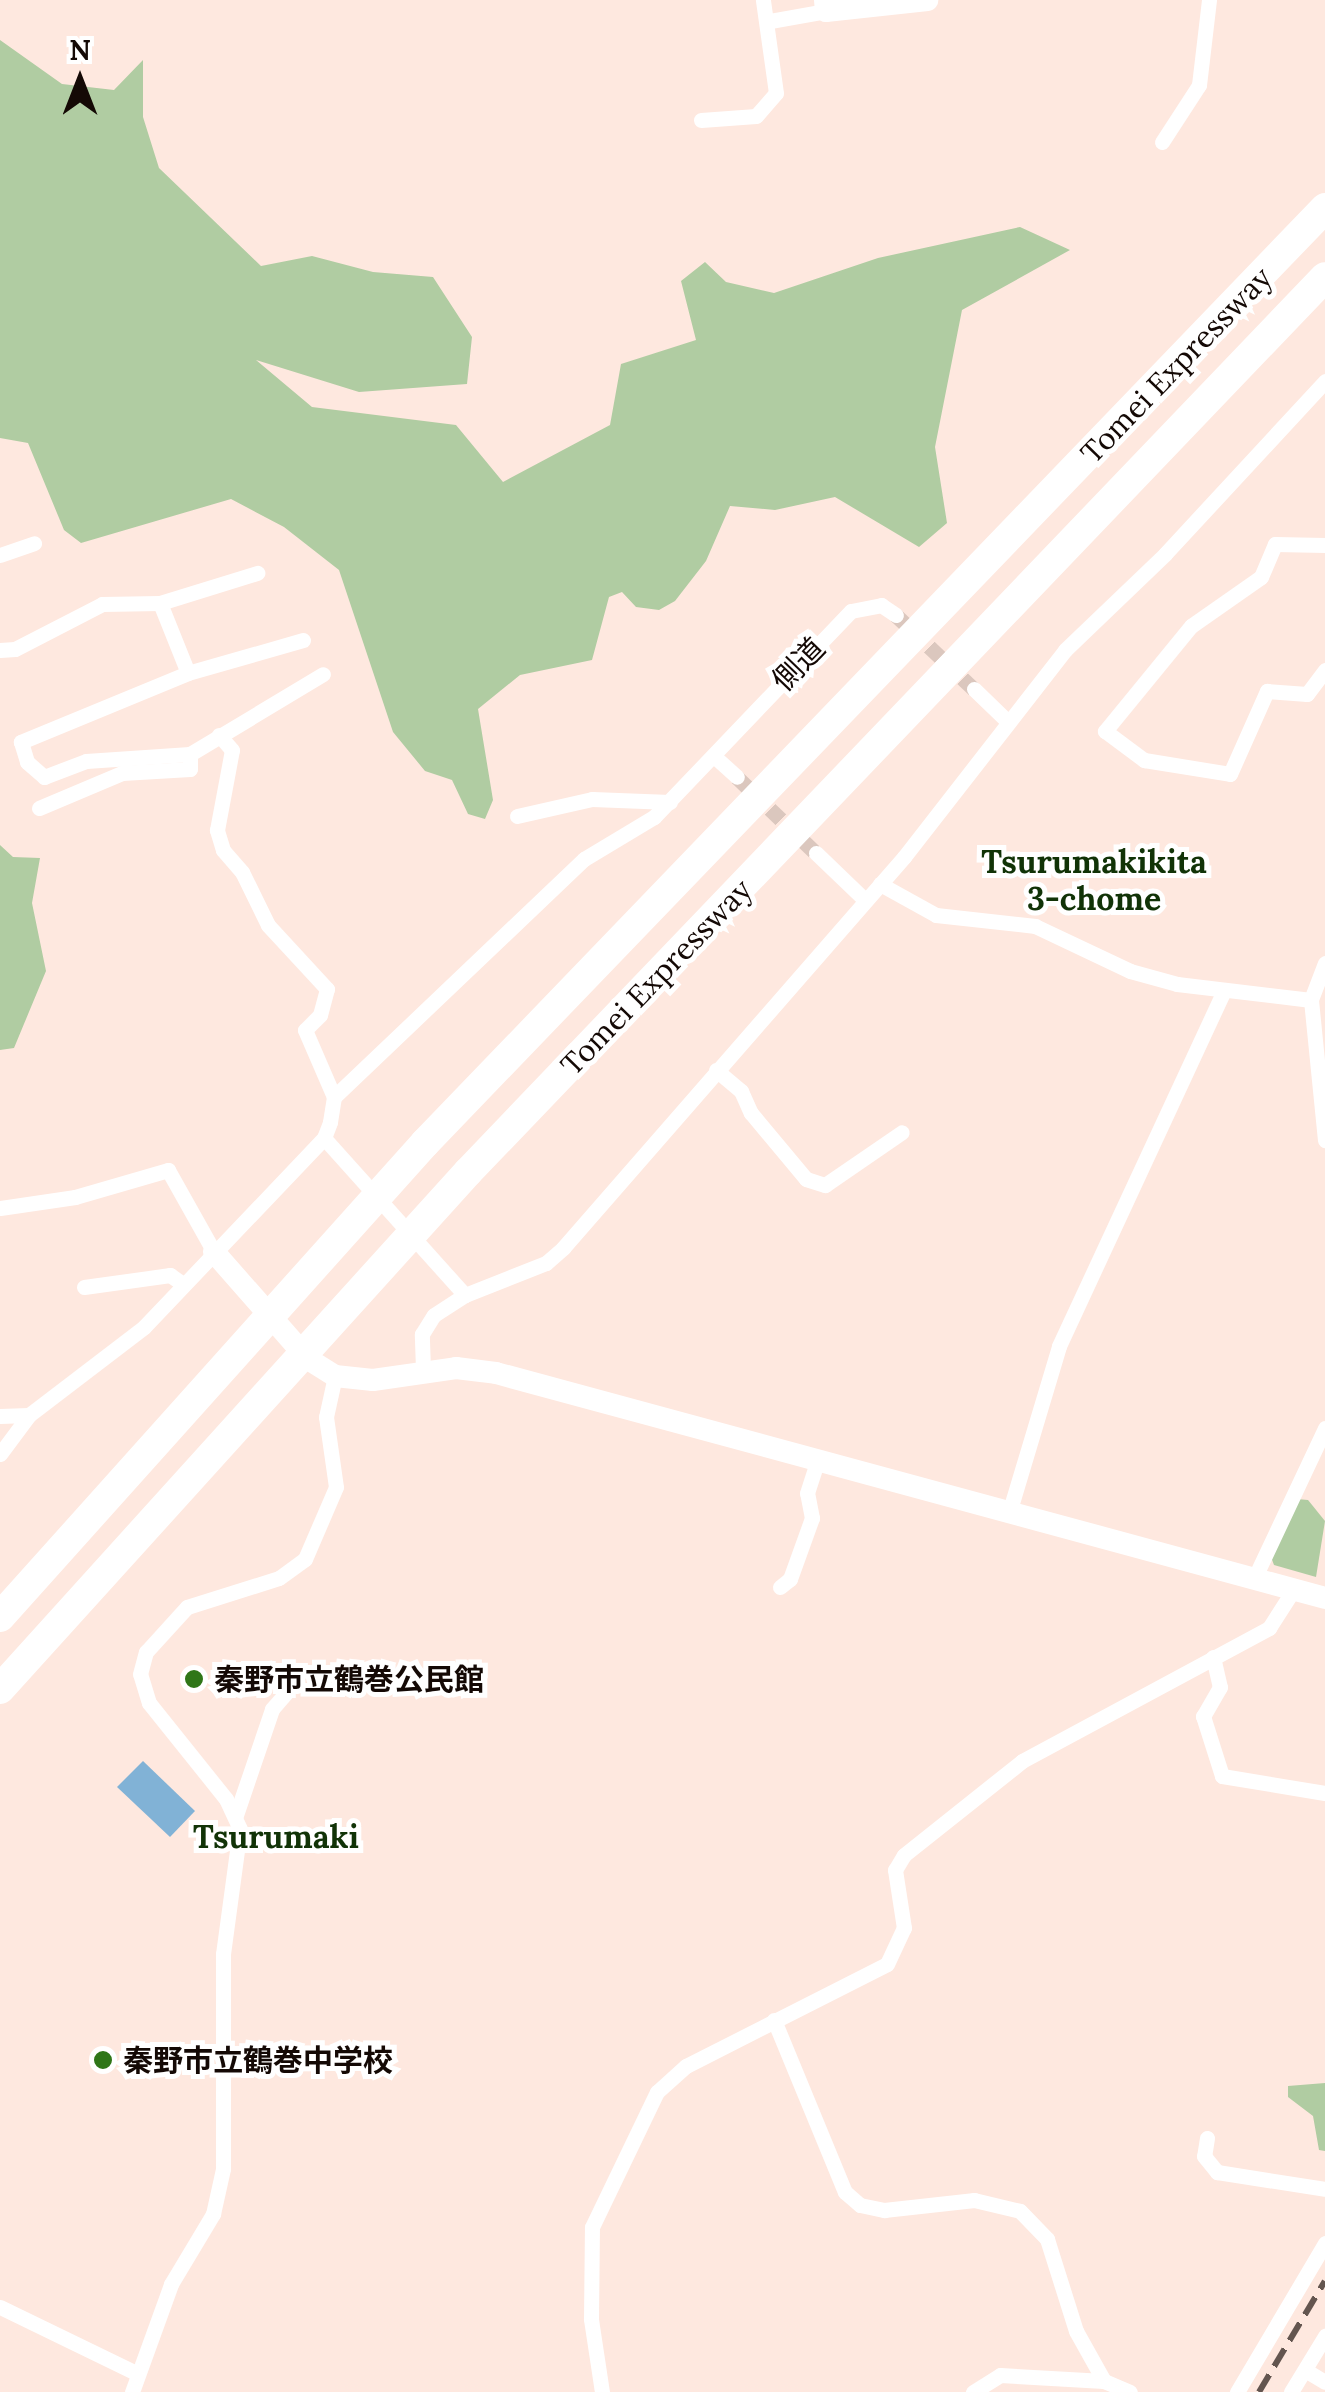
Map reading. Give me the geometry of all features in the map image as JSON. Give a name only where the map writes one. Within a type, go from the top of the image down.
[{"type":"highway","name":"Tomei Expressway","points":[[0,1616],[118,1477],[425,1142],[1325,208]]},
{"type":"highway","name":"Tomei Expressway","points":[[0,1689],[156,1512],[468,1172],[1325,277]]},
{"type":"street","points":[[701,120],[756,116],[776,93],[770,21],[763,0]]},
{"type":"street","points":[[770,21],[825,5],[927,0]]},
{"type":"street","points":[[1162,142],[1199,86],[1208,0]]},
{"type":"street","points":[[423,1369],[422,1334],[434,1315],[465,1295],[524,1274],[563,1248],[880,884],[1065,650],[1165,554],[1325,381]]},
{"type":"street","points":[[0,555],[34,543]]},
{"type":"street","points":[[1325,545],[1275,544],[1261,577],[1190,626],[1104,731],[1144,760],[1230,774],[1267,691],[1307,694],[1325,670]]},
{"type":"street","points":[[0,650],[16,649],[102,604],[160,604],[257,573]]},
{"type":"street","points":[[160,604],[188,673]]},
{"type":"street","name":"側道","points":[[334,1097],[584,859],[670,802],[716,758],[782,676],[851,612],[881,605],[896,614]]},
{"type":"street","points":[[304,640],[188,673],[20,742],[26,762],[44,777],[86,761],[190,754],[324,674]]},
{"type":"street","points":[[974,690],[1008,722]]},
{"type":"street","points":[[0,1454],[29,1415],[144,1326],[324,1138],[334,1097],[306,1030],[320,1015],[327,989],[268,925],[242,872],[222,850],[216,830],[232,750],[219,735]]},
{"type":"street","points":[[39,808],[122,774],[190,769],[190,754]]},
{"type":"street","points":[[716,758],[737,777]]},
{"type":"street","points":[[517,816],[592,799],[670,802]]},
{"type":"street","points":[[816,853],[865,900]]},
{"type":"street","points":[[880,884],[936,915],[1036,926],[1130,971],[1224,992],[1311,1000]]},
{"type":"street","points":[[1325,963],[1311,1000],[1325,1140]]},
{"type":"street","points":[[1009,1513],[1060,1346],[1224,992]]},
{"type":"street","points":[[716,1070],[742,1091],[751,1113],[806,1179],[825,1185],[902,1132]]},
{"type":"street","points":[[324,1138],[465,1295]]},
{"type":"street","points":[[0,1208],[75,1197],[168,1170],[214,1252],[308,1359],[336,1376],[373,1380],[423,1369],[496,1373],[1325,1598]]},
{"type":"street","points":[[84,1287],[170,1275],[183,1284]]},
{"type":"street","points":[[132,2392],[171,2284],[213,2214],[223,2169],[223,1954],[240,1829],[236,1815],[149,1703],[140,1674],[146,1652],[187,1607],[278,1578],[305,1559],[336,1486],[326,1416],[336,1376]]},
{"type":"street","points":[[0,1416],[29,1415]]},
{"type":"street","points":[[1254,1580],[1325,1428]]},
{"type":"street","points":[[780,1588],[790,1579],[812,1518],[807,1493],[817,1462]]},
{"type":"street","points":[[602,2392],[589,2257],[601,2199],[657,2092],[686,2066],[887,1964],[904,1928],[895,1870],[904,1855],[986,1786],[1269,1628],[1294,1589]]},
{"type":"street","points":[[1213,1657],[1220,1688],[1203,1716],[1222,1776],[1325,1793]]},
{"type":"street","points":[[236,1815],[272,1709],[288,1692]]},
{"type":"street","points":[[774,2020],[845,2192],[860,2205],[884,2210],[974,2200],[1020,2211],[1047,2239],[1076,2331],[1104,2382]]},
{"type":"street","points":[[1207,2138],[1204,2156],[1217,2172],[1325,2190]]},
{"type":"street","points":[[1236,2392],[1325,2243]]},
{"type":"street","points":[[0,2307],[138,2374]]},
{"type":"street","points":[[1292,2392],[1325,2336]]},
{"type":"street","points":[[1305,2370],[1325,2382]]},
{"type":"street","points":[[973,2392],[1000,2375],[1104,2382],[1130,2392]]},
{"type":"green space","points":[[0,40],[62,84],[114,90],[143,60],[143,117],[159,168],[261,266],[312,256],[373,272],[433,277],[472,337],[467,384],[359,392],[256,360],[312,407],[456,425],[503,482],[610,425],[621,364],[696,340],[681,281],[705,262],[726,282],[774,293],[878,258],[1020,227],[1070,250],[962,310],[935,447],[947,523],[919,547],[835,497],[775,510],[730,506],[706,561],[675,601],[659,610],[636,607],[622,592],[609,597],[592,660],[520,675],[478,709],[493,800],[485,819],[468,814],[452,780],[425,771],[393,732],[339,570],[284,527],[231,499],[81,543],[64,530],[28,443],[0,438]]},
{"type":"green space","points":[[0,845],[13,857],[40,858],[32,903],[46,971],[14,1048],[0,1050]]},
{"type":"green space","points":[[1297,1499],[1308,1500],[1325,1521],[1316,1577],[1274,1565],[1271,1557]]},
{"type":"green space","points":[[1325,2083],[1325,2151],[1319,2150],[1313,2116],[1288,2097],[1288,2086]]},
{"type":"water","points":[[143,1761],[195,1811],[170,1837],[117,1787]]},
{"type":"tunnel","points":[[896,615],[974,689]]},
{"type":"tunnel","points":[[737,777],[816,853]]},
{"type":"railway","points":[[1259,2392],[1325,2281]]},
{"type":"place","name":"秦野市立鶴巻公民館","points":[[194,1679]]},
{"type":"place","name":"秦野市立鶴巻中学校","points":[[103,2060]]},
{"type":"district","name":"Tsurumakikita 3-chome","points":[[1094,882]]},
{"type":"district","name":"Tsurumaki","points":[[276,1837]]}]
